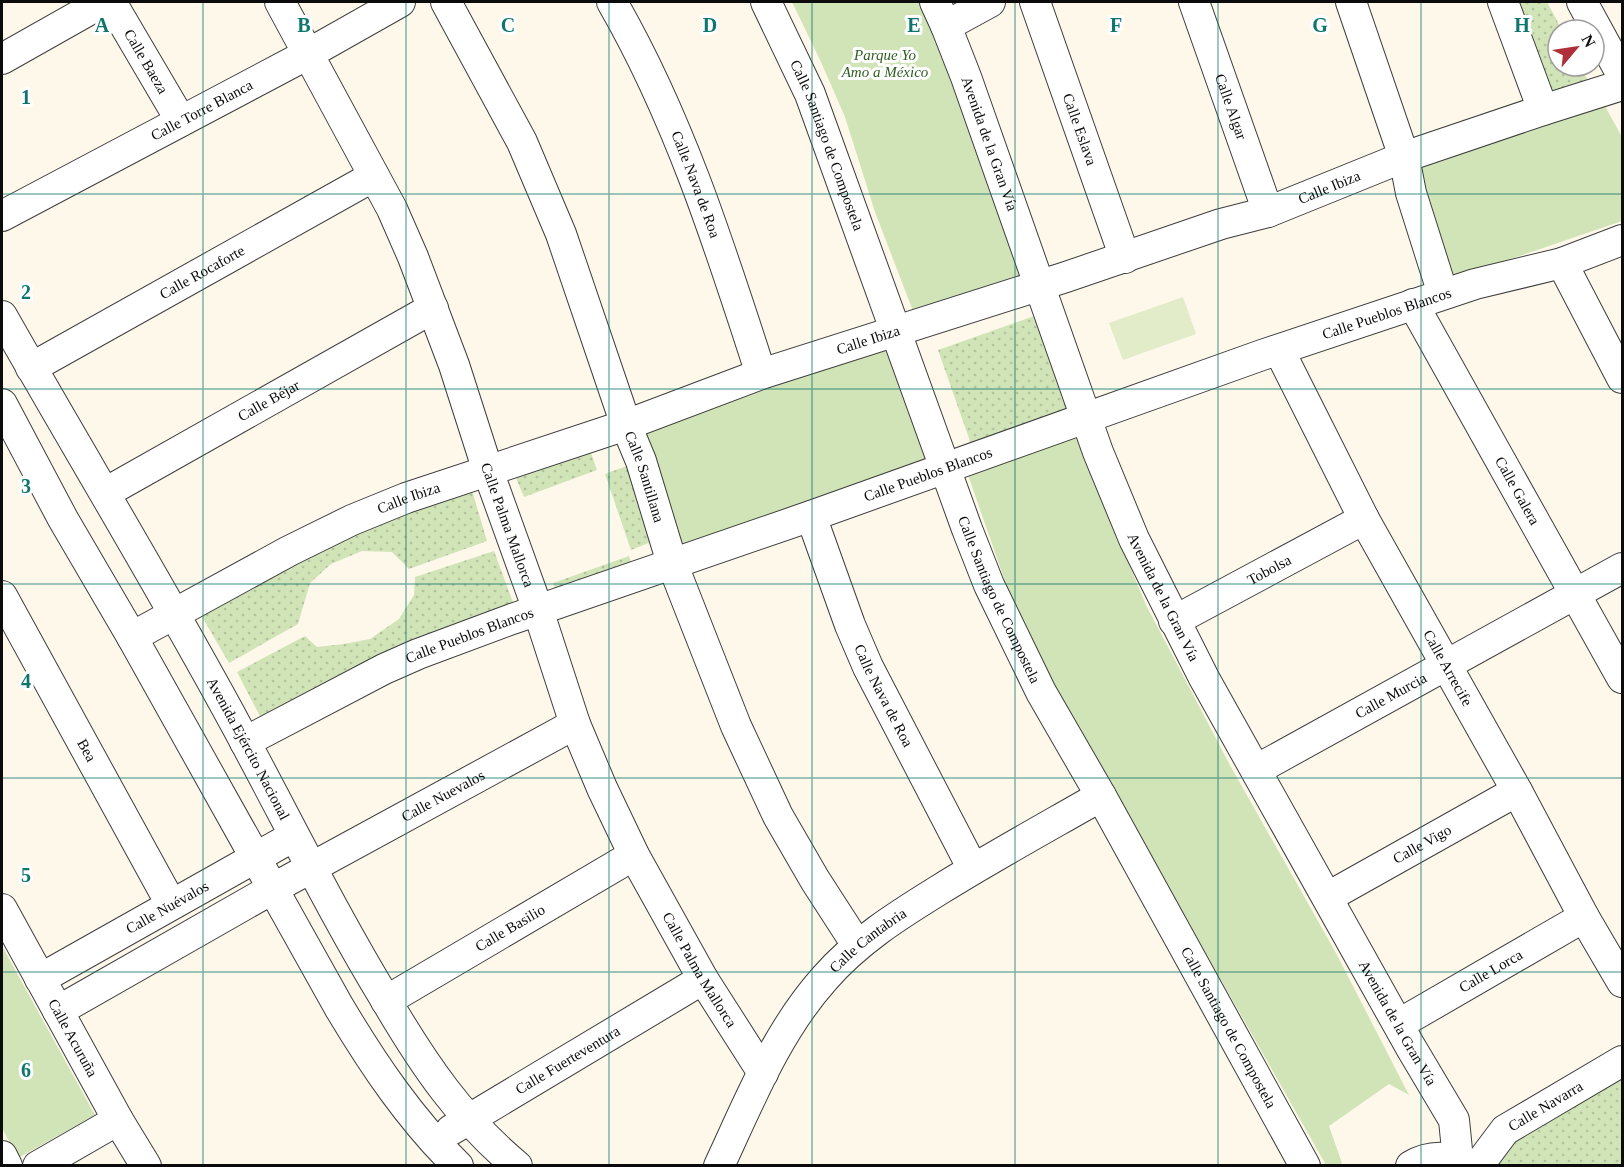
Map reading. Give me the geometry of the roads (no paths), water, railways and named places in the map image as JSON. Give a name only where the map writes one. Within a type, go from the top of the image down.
[{"type":"street","points":[[2,59],[103,2]]},
{"type":"street","name":"Calle Baeza","points":[[111,2],[181,122]]},
{"type":"street","name":"Calle Palma Mallorca","points":[[280,2],[374,176],[414,257],[454,365],[575,724],[634,855],[703,979],[762,1073]]},
{"type":"street","name":"Calle Torre Blanca","points":[[2,216],[308,54],[400,2]]},
{"type":"street","name":"Calle Santillana","points":[[446,2],[522,142],[565,245],[626,425],[641,461],[672,563],[736,726],[778,816],[815,880],[857,945]]},
{"type":"street","name":"Calle Nava de Roa","points":[[612,2],[636,46],[682,145],[722,255],[761,374]]},
{"type":"street","name":"Calle Santiago de Compostela","points":[[766,2],[810,94],[989,585],[1041,692],[1101,796],[1305,1166]]},
{"type":"street","points":[[941,14],[990,2]]},
{"type":"street","name":"Calle Eslava","points":[[1035,2],[1125,258]]},
{"type":"street","name":"Calle Algar","points":[[1194,2],[1268,212]]},
{"type":"street","points":[[1350,2],[1404,157],[1410,193],[1443,294]]},
{"type":"street","points":[[1503,2],[1543,110]]},
{"type":"street","points":[[1582,2],[1623,75]]},
{"type":"street","name":"Avenida de la Gran Vía","points":[[941,14],[1085,417],[1130,530],[1204,678],[1454,1120],[1468,1164]]},
{"type":"street","name":"Calle Ibiza","points":[[132,637],[289,551],[352,520],[416,495],[626,425],[761,374],[1040,286],[1221,224],[1268,212],[1404,157],[1623,85]]},
{"type":"street","name":"Calle Rocaforte","points":[[31,368],[374,176]]},
{"type":"street","name":"Calle Pueblos Blancos","points":[[246,742],[384,669],[418,654],[538,610],[1413,304],[1475,284],[1562,263],[1623,240]]},
{"type":"street","points":[[1562,263],[1623,378]]},
{"type":"street","name":"Calle Galera","points":[[1413,304],[1623,678]]},
{"type":"street","name":"Calle Béjar","points":[[105,493],[433,308]]},
{"type":"street","name":"Avenida Ejército Nacional","points":[[2,316],[246,742],[367,971],[435,1079],[468,1120],[517,1166]]},
{"type":"street","name":"Calle Arrecife","points":[[1279,350],[1364,519],[1517,791],[1584,917],[1623,982]]},
{"type":"street","points":[[2,404],[63,519],[368,1055],[433,1141],[458,1166]]},
{"type":"street","name":"Calle Nava de Roa","points":[[811,516],[850,625],[868,667],[973,869]]},
{"type":"street","name":"Tobolsa","points":[[1174,621],[1364,519]]},
{"type":"street","name":"Calle Murcia","points":[[1256,770],[1623,568]]},
{"type":"street","name":"Bea","points":[[2,596],[171,904]]},
{"type":"street","name":"Calle Nuevalos","points":[[311,868],[575,724]]},
{"type":"street","name":"Calle Vigo","points":[[1328,897],[1517,791]]},
{"type":"street","name":"Calle Cantabria","points":[[719,1166],[762,1073],[779,1042],[823,980],[857,945],[891,919],[1101,796]]},
{"type":"street","name":"Calle Nuévalos","points":[[40,979],[294,836]]},
{"type":"street","name":"Calle Basilio","points":[[386,1001],[634,855]]},
{"type":"street","points":[[58,1011],[311,868]]},
{"type":"street","name":"Calle Acuruña","points":[[2,909],[118,1120],[146,1166]]},
{"type":"street","name":"Calle Lorca","points":[[1399,1024],[1584,917]]},
{"type":"street","name":"Calle Fuerteventura","points":[[433,1141],[703,979]]},
{"type":"street","name":"Calle Navarra","points":[[1468,1164],[1505,1130],[1623,1061]]},
{"type":"street","points":[[38,1166],[118,1120]]},
{"type":"street","points":[[2,1156],[7,1166]]},
{"type":"street","points":[[1411,1166],[1419,1160],[1439,1157],[1468,1164]]},
{"type":"park label","name":"Parque Yo Amo a México","points":[[885,64]]}]
